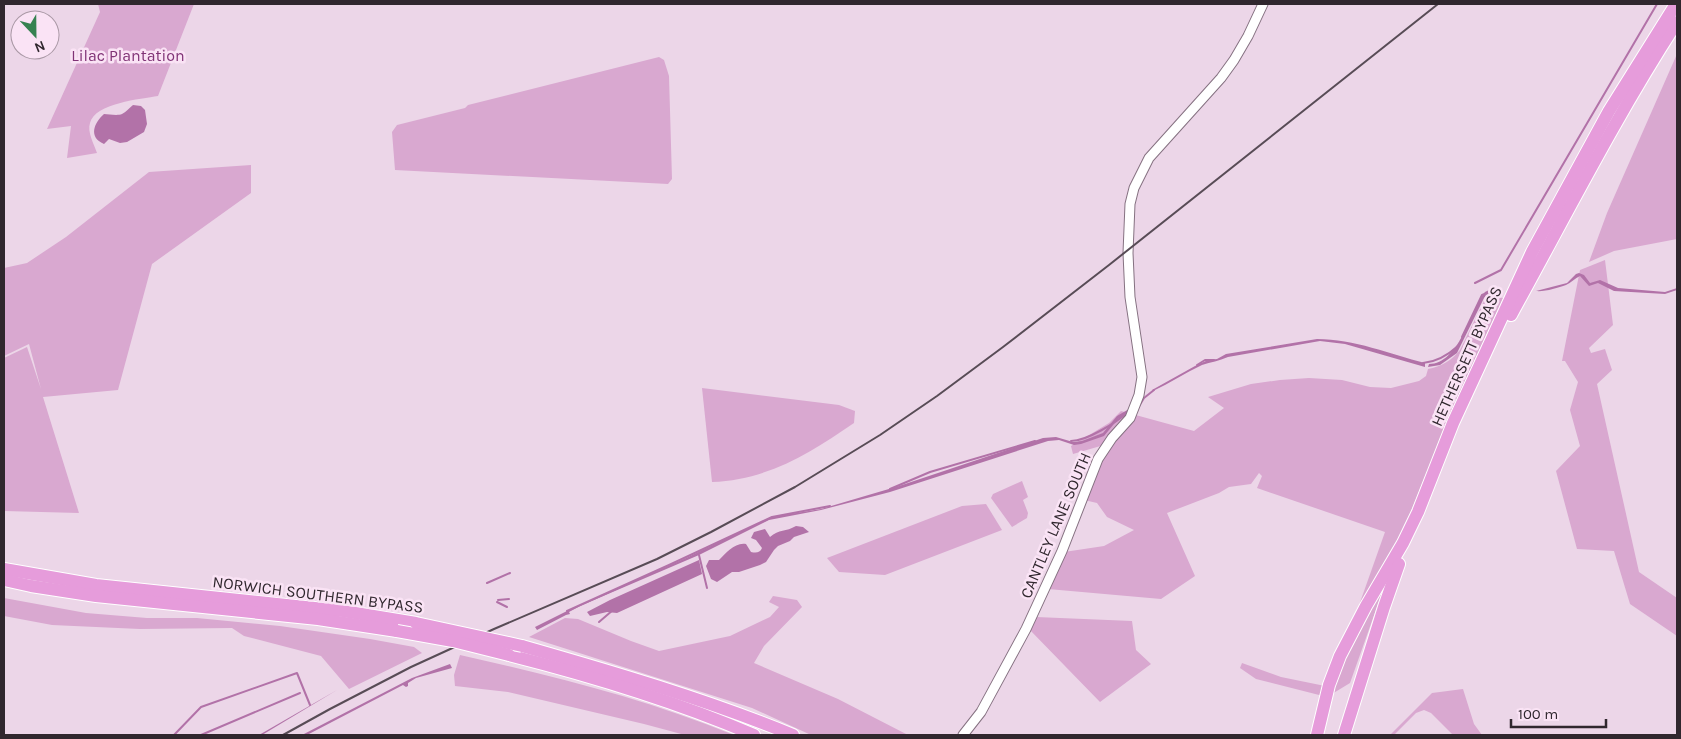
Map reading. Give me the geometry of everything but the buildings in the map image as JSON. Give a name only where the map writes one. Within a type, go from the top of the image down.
[{"type":"highway","name":"HETHERSETT BYPASS","points":[[1317,735],[1329,685],[1340,656],[1407,536],[1453,423],[1532,252],[1610,112],[1676,4]]},
{"type":"highway","name":"HETHERSETT BYPASS","points":[[1344,735],[1384,607],[1406,546],[1500,336],[1585,177],[1620,115],[1677,22]]},
{"type":"highway","name":"NORWICH SOUTHERN BYPASS","points":[[4,569],[96,585],[343,611],[416,623],[522,646],[616,673],[707,703],[792,735]]},
{"type":"highway","points":[[4,580],[96,596],[318,619],[453,641],[509,654],[625,688],[705,714],[754,735]]},
{"type":"street","name":"CANTLEY LANE SOUTH","points":[[963,735],[981,712],[1026,629],[1062,551],[1098,458],[1112,438],[1130,418],[1139,395],[1142,376],[1130,297],[1128,253],[1130,204],[1134,188],[1149,158],[1221,78],[1234,60],[1263,4]]},
{"type":"green space","name":"Lilac Plantation","points":[[98,4],[194,4],[158,96],[120,103],[100,111],[94,116],[89,127],[97,153],[67,158],[71,126],[47,129],[100,12]]},
{"type":"green space","points":[[1677,54],[1677,239],[1614,251],[1589,262],[1607,213]]},
{"type":"green space","points":[[659,57],[664,60],[669,76],[672,179],[668,184],[395,170],[392,132],[397,125],[465,108],[468,105]]},
{"type":"green space","points":[[251,165],[251,193],[152,264],[118,390],[43,397],[79,513],[4,511],[4,358],[27,347],[41,389],[29,344],[4,356],[4,268],[27,263],[66,237],[149,172]]},
{"type":"green space","points":[[1605,260],[1613,325],[1589,348],[1591,353],[1605,349],[1612,370],[1597,384],[1639,572],[1677,598],[1677,636],[1630,604],[1614,551],[1577,549],[1556,471],[1580,446],[1570,410],[1578,382],[1565,361],[1562,361],[1580,270]]},
{"type":"green space","points":[[1488,296],[1503,298],[1451,413],[1411,511],[1350,683],[1327,697],[1256,679],[1240,668],[1242,663],[1281,677],[1330,687],[1385,532],[1257,488],[1262,476],[1259,473],[1251,484],[1229,487],[1219,493],[1167,513],[1195,576],[1161,599],[1048,589],[1064,552],[1104,546],[1134,530],[1107,517],[1097,503],[1084,500],[1104,445],[1073,454],[1071,446],[1109,423],[1121,411],[1194,431],[1224,408],[1208,397],[1251,384],[1309,378],[1342,380],[1370,387],[1391,388],[1419,381],[1426,376],[1428,369],[1446,362],[1460,350]]},
{"type":"green space","points":[[702,388],[839,405],[855,411],[854,423],[821,445],[788,463],[752,476],[712,482]]},
{"type":"green space","points":[[1022,481],[1028,497],[1023,500],[1028,513],[1027,518],[1012,527],[991,498],[993,494]]},
{"type":"green space","points":[[986,504],[1002,530],[885,575],[839,572],[827,558],[962,506]]},
{"type":"green space","points":[[773,596],[797,600],[802,607],[764,646],[754,663],[838,699],[908,735],[811,735],[752,708],[529,637],[565,618],[578,619],[659,651],[730,636],[770,617],[779,607],[769,602]]},
{"type":"green space","points":[[4,598],[86,613],[147,618],[197,618],[280,626],[414,647],[422,653],[349,689],[321,656],[244,636],[232,628],[140,629],[52,625],[4,616]]},
{"type":"green space","points":[[1036,617],[1132,621],[1136,650],[1151,664],[1100,702],[1029,629]]},
{"type":"green space","points":[[460,655],[599,689],[667,710],[734,735],[685,735],[508,692],[455,686],[454,675]]},
{"type":"green space","points":[[1463,689],[1474,724],[1482,735],[1453,735],[1431,713],[1424,710],[1416,713],[1394,735],[1390,735],[1432,693]]},
{"type":"shaded area","points":[[133,105],[141,106],[145,110],[147,124],[144,132],[127,142],[120,143],[109,139],[104,144],[96,138],[94,134],[95,126],[104,114],[122,114]]},
{"type":"shaded area","points":[[1579,273],[1584,275],[1590,283],[1600,280],[1618,288],[1665,292],[1677,288],[1677,290],[1665,294],[1614,291],[1598,283],[1589,286],[1580,276],[1563,286],[1536,291],[1567,283]]},
{"type":"shaded area","points":[[1503,289],[1484,298],[1457,353],[1440,365],[1428,367],[1429,364],[1439,362],[1448,356],[1456,346],[1485,292]]},
{"type":"shaded area","points":[[1317,339],[1345,341],[1372,348],[1425,363],[1425,367],[1345,344],[1320,341],[1228,357],[1202,365],[1152,390],[1195,366],[1226,354]]},
{"type":"shaded area","points":[[1129,409],[1128,413],[1118,419],[1104,436],[1081,444],[1074,445],[1059,440],[1048,441],[890,492],[821,510],[769,520],[699,555],[580,606],[569,612],[570,614],[537,630],[535,627],[569,610],[686,558],[771,517],[821,509],[899,486],[1043,438],[1056,437],[1073,442],[1082,441],[1103,433],[1117,416]]},
{"type":"shaded area","points":[[796,526],[803,527],[809,532],[794,537],[790,541],[778,546],[766,562],[739,572],[732,572],[717,582],[711,579],[706,566],[709,560],[719,560],[731,549],[742,544],[746,544],[751,552],[758,552],[762,548],[756,540],[751,538],[754,532],[765,529],[770,537]]},
{"type":"shaded area","points":[[699,560],[702,574],[617,613],[607,612],[590,616],[587,612],[610,600]]},
{"type":"shaded area","points":[[450,664],[452,668],[416,678],[408,683],[406,687],[403,685],[307,735],[302,735],[412,678]]},
{"type":"shaded area","points":[[337,690],[262,735],[259,735]]},
{"type":"waterway","points":[[1475,283],[1501,270],[1657,4]]},
{"type":"waterway","points":[[1462,337],[1482,295],[1495,293]]},
{"type":"waterway","points":[[1423,363],[1442,358],[1458,346]]},
{"type":"waterway","points":[[1197,365],[1205,360],[1214,360]]},
{"type":"waterway","points":[[1138,408],[1144,398],[1154,390]]},
{"type":"waterway","points":[[1071,441],[1085,438],[1109,426],[1128,412]]},
{"type":"waterway","points":[[890,489],[930,472],[1035,441]]},
{"type":"waterway","points":[[567,611],[772,517],[830,506]]},
{"type":"waterway","points":[[699,555],[707,588]]},
{"type":"waterway","points":[[487,583],[510,573]]},
{"type":"waterway","points":[[498,600],[509,599]]},
{"type":"waterway","points":[[497,602],[507,607]]},
{"type":"waterway","points":[[599,622],[613,610]]},
{"type":"waterway","points":[[174,735],[201,707],[297,673],[310,705]]},
{"type":"waterway","points":[[201,735],[300,693]]},
{"type":"railway","points":[[283,735],[411,667],[657,559],[711,532],[795,487],[880,435],[1003,347],[1438,4]]}]
